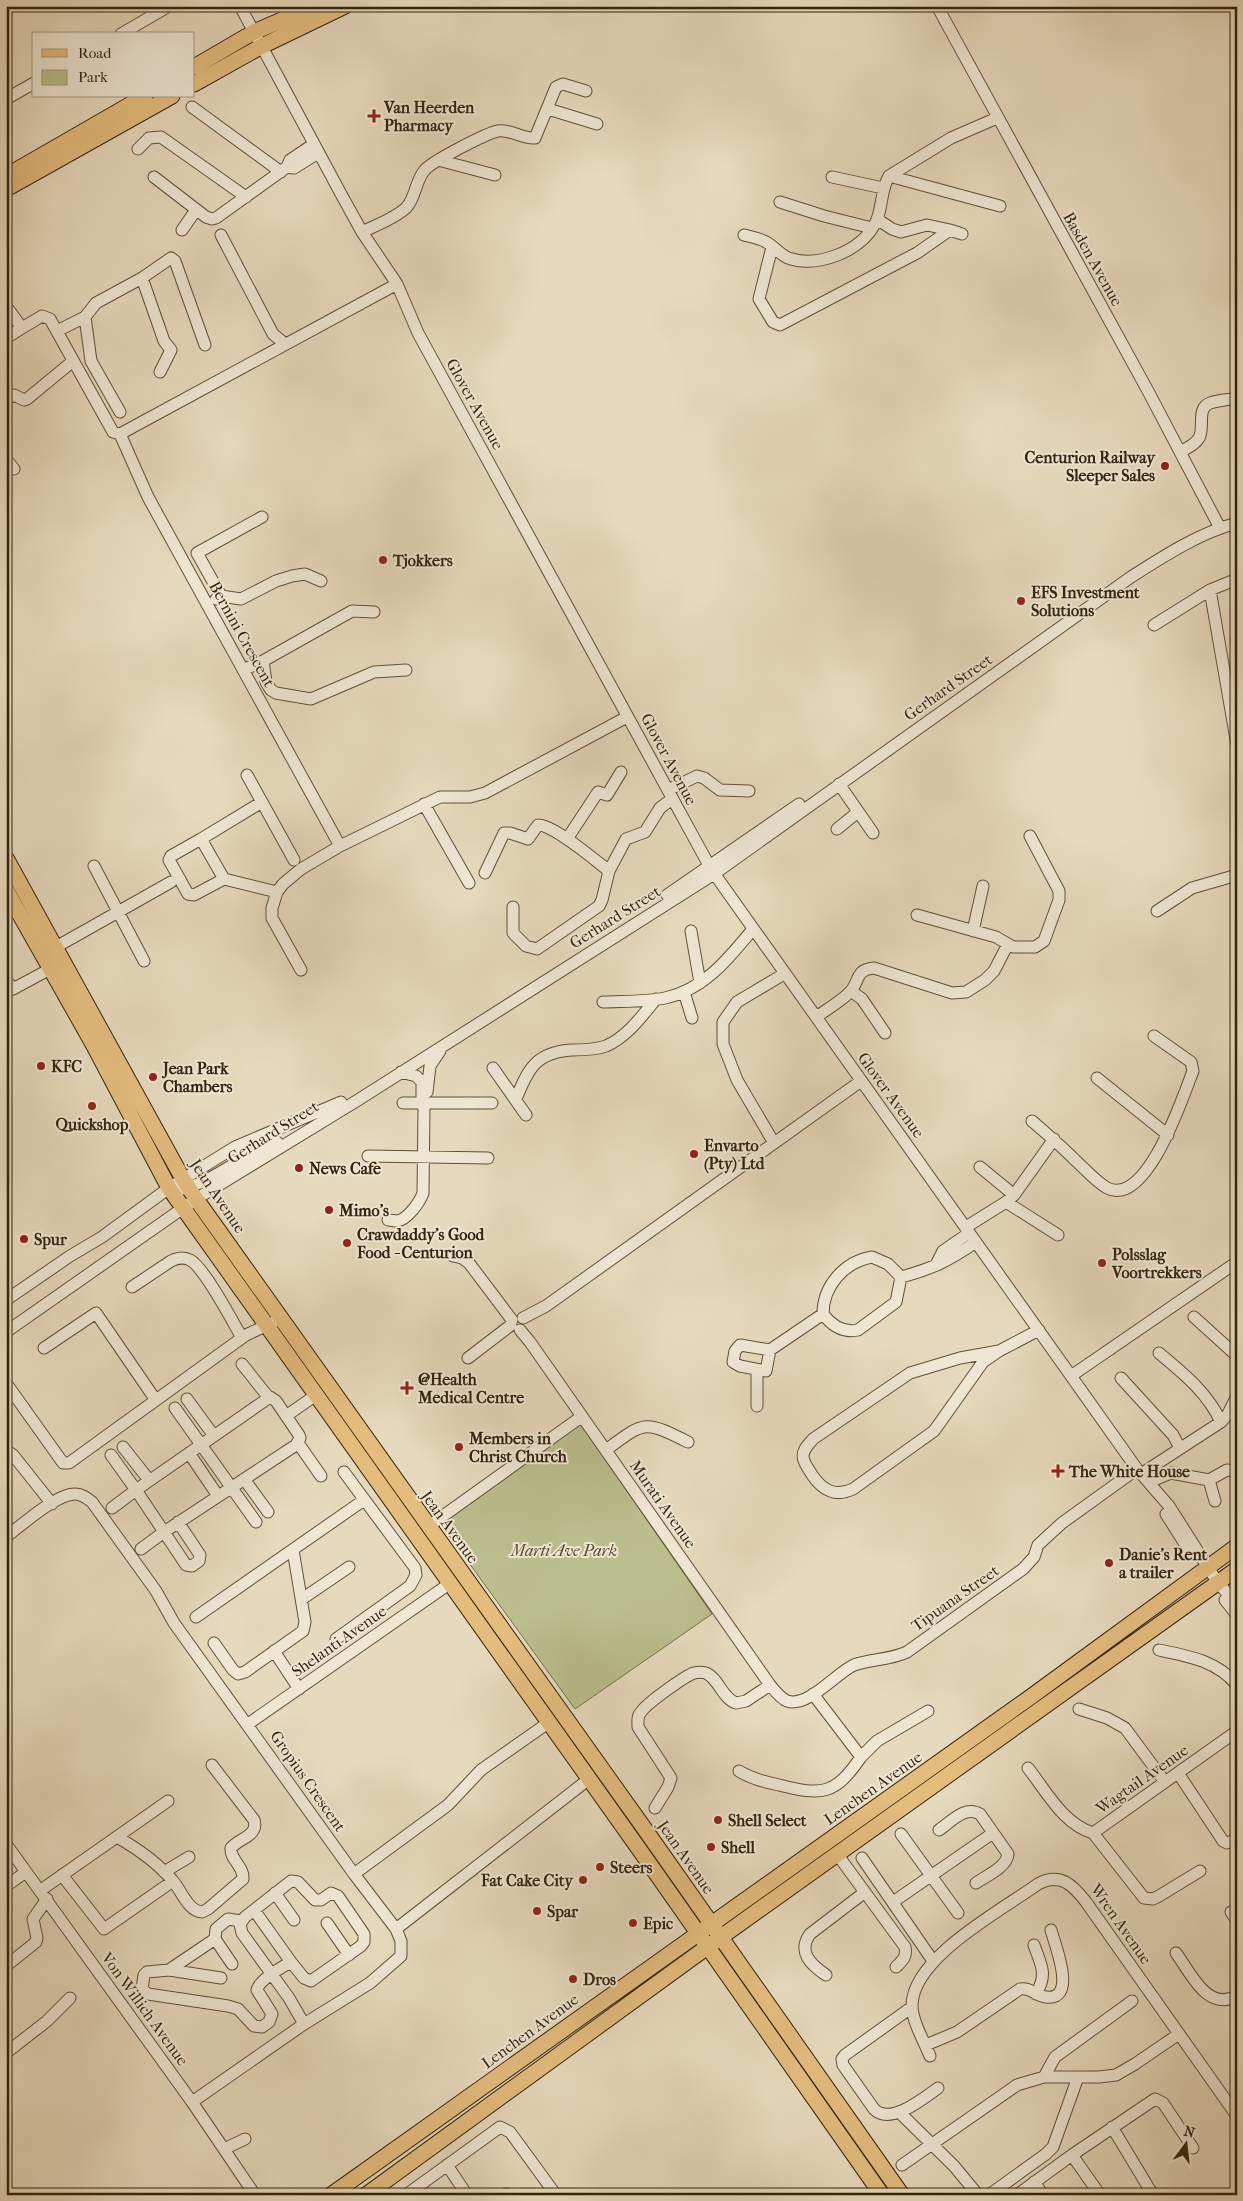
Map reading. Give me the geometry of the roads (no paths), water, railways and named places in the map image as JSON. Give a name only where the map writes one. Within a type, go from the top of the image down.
[{"type":"main road","points":[[195,67],[254,32],[314,6]]},
{"type":"main road","points":[[195,83],[262,46],[345,6]]},
{"type":"main road","points":[[6,176],[142,98]]},
{"type":"main road","points":[[6,189],[168,98]]},
{"type":"main road","name":"Jean Avenue","points":[[6,858],[189,1189],[721,1937],[902,2195]]},
{"type":"main road","name":"Jean Avenue","points":[[6,890],[85,1031],[169,1188],[182,1208],[448,1584],[621,1823],[882,2195]]},
{"type":"main road","points":[[43,925],[42,935],[86,1019],[88,1025],[85,1031]]},
{"type":"main road","name":"Lenchen Avenue","points":[[331,2195],[1032,1696],[1237,1546]]},
{"type":"main road","name":"Lenchen Avenue","points":[[366,2195],[721,1937],[1237,1569]]},
{"type":"main road","points":[[617,1792],[626,1816],[621,1823]]},
{"type":"main road","points":[[776,2017],[778,2030],[794,2054],[795,2059],[790,2064]]},
{"type":"street","points":[[124,32],[169,6]]},
{"type":"street","name":"Glover Avenue","points":[[240,6],[362,232],[397,284],[418,333],[712,870],[784,974],[1144,1476],[1151,1490],[1237,1615]]},
{"type":"street","name":"Basden Avenue","points":[[937,6],[1218,525]]},
{"type":"street","points":[[6,99],[32,84]]},
{"type":"street","points":[[362,232],[401,212],[413,199],[420,176],[425,169],[438,160],[492,133],[506,131],[535,138],[548,109],[554,89],[558,85],[563,84],[586,91]]},
{"type":"street","points":[[192,107],[284,170]]},
{"type":"street","points":[[548,109],[597,124]]},
{"type":"street","points":[[744,235],[765,241],[785,257],[798,261],[820,260],[852,246],[875,223],[883,188],[888,176],[951,138],[997,118]]},
{"type":"street","points":[[138,149],[149,138],[161,137],[246,197]]},
{"type":"street","points":[[154,177],[196,210],[212,219],[284,170],[294,168],[316,149]]},
{"type":"street","points":[[438,160],[495,175]]},
{"type":"street","points":[[832,176],[883,188]]},
{"type":"street","points":[[888,176],[1000,206]]},
{"type":"street","points":[[780,202],[824,216],[875,223],[902,232],[927,225],[962,234]]},
{"type":"street","points":[[182,230],[196,210]]},
{"type":"street","points":[[772,247],[760,299],[773,322],[780,325],[917,253],[950,230]]},
{"type":"street","points":[[221,235],[273,334],[285,344]]},
{"type":"street","points":[[57,331],[85,316],[96,302],[142,278],[173,258],[205,345]]},
{"type":"street","points":[[142,278],[164,341],[171,350],[160,372]]},
{"type":"street","points":[[120,434],[397,284]]},
{"type":"street","points":[[6,306],[22,328],[6,338]]},
{"type":"street","name":"Bernini Crescent","points":[[22,328],[42,316],[50,318],[113,432],[120,434],[148,497],[340,846]]},
{"type":"street","points":[[85,316],[91,362],[120,412]]},
{"type":"street","points":[[6,399],[14,395],[27,400],[73,361]]},
{"type":"street","points":[[1180,452],[1197,441],[1200,436],[1204,406],[1209,403],[1237,398]]},
{"type":"street","points":[[6,459],[14,469]]},
{"type":"street","points":[[221,596],[196,553],[262,517]]},
{"type":"street","name":"Gerhard Street","points":[[6,1332],[182,1208],[189,1189],[235,1147],[357,1095],[399,1066],[712,870],[1126,575],[1218,525],[1237,518]]},
{"type":"street","name":"Gerhard Street","points":[[6,1300],[70,1256],[102,1237],[169,1188],[189,1189],[302,1134],[444,1046],[839,784],[1131,577],[1218,525],[1237,524]]},
{"type":"street","points":[[207,604],[221,596],[241,599],[276,581],[292,576],[305,574],[321,581]]},
{"type":"street","points":[[1154,626],[1210,590],[1237,579]]},
{"type":"street","points":[[1210,590],[1237,745]]},
{"type":"street","points":[[243,670],[263,661],[352,611],[374,612]]},
{"type":"street","points":[[263,661],[266,682],[270,690],[304,699],[316,698],[374,672],[406,670]]},
{"type":"street","points":[[301,970],[272,918],[272,908],[277,892],[300,869],[340,846],[440,797],[470,797],[485,793],[628,717]]},
{"type":"street","points":[[567,839],[598,792],[607,795],[621,772]]},
{"type":"street","points":[[246,775],[294,860]]},
{"type":"street","points":[[513,907],[513,933],[526,946],[537,949],[598,906],[602,900],[610,871],[626,839],[645,832],[670,794],[697,776],[704,778],[720,790],[749,791]]},
{"type":"street","points":[[839,784],[873,833]]},
{"type":"street","points":[[262,802],[171,856],[169,860],[186,892],[194,895],[224,879],[277,892]]},
{"type":"street","points":[[424,804],[469,882]]},
{"type":"street","points":[[837,829],[858,812]]},
{"type":"street","points":[[485,873],[504,833],[510,832],[528,839],[538,825],[543,825],[567,839],[610,871]]},
{"type":"street","points":[[917,915],[996,937],[1007,946],[1019,948],[1040,944],[1044,941],[1059,900],[1058,887],[1030,836]]},
{"type":"street","points":[[201,839],[224,879]]},
{"type":"street","points":[[94,866],[144,961]]},
{"type":"street","points":[[1157,911],[1192,888],[1237,875]]},
{"type":"street","points":[[56,947],[171,882]]},
{"type":"street","points":[[973,931],[983,886]]},
{"type":"street","points":[[603,1002],[656,999],[684,992],[700,983],[730,957],[753,929]]},
{"type":"street","points":[[691,930],[700,983]]},
{"type":"street","points":[[816,1018],[851,991],[865,969],[874,968],[952,993],[966,992],[985,980],[994,971],[1007,946]]},
{"type":"street","points":[[6,980],[12,988],[50,969]]},
{"type":"street","points":[[774,1143],[737,1080],[722,1044],[723,1022],[737,1002],[784,974]]},
{"type":"street","points":[[851,991],[862,999],[885,1033]]},
{"type":"street","points":[[684,992],[692,1018]]},
{"type":"street","points":[[516,1099],[527,1073],[539,1060],[560,1051],[594,1049],[608,1045],[633,1026],[656,999]]},
{"type":"street","points":[[1032,1122],[1054,1139],[1098,1182],[1112,1190],[1128,1187],[1159,1155],[1194,1067],[1191,1062],[1154,1036]]},
{"type":"street","points":[[388,1220],[400,1220],[420,1201],[423,1193],[425,1080],[432,1060],[444,1046]]},
{"type":"street","points":[[493,1068],[526,1115]]},
{"type":"street","points":[[401,1072],[425,1080]]},
{"type":"street","points":[[1096,1078],[1168,1135]]},
{"type":"street","points":[[468,1358],[517,1323],[538,1311],[861,1081]]},
{"type":"street","points":[[403,1103],[424,1105],[492,1103]]},
{"type":"street","points":[[901,1277],[936,1265],[943,1251],[970,1234],[1010,1198],[1054,1139]]},
{"type":"street","points":[[368,1156],[488,1158]]},
{"type":"street","points":[[980,1167],[1010,1198],[1058,1236]]},
{"type":"street","name":"Murati Avenue","points":[[453,1256],[462,1258],[469,1263],[517,1323],[770,1685]]},
{"type":"street","points":[[872,1257],[879,1258],[901,1277],[896,1302],[858,1330],[851,1332],[837,1328],[823,1314],[823,1305],[831,1282],[857,1262],[872,1257]]},
{"type":"street","points":[[132,1288],[171,1261],[188,1259],[194,1263],[207,1280],[242,1338]]},
{"type":"street","points":[[1071,1376],[1237,1262]]},
{"type":"street","points":[[44,1348],[96,1313],[155,1399]]},
{"type":"street","points":[[770,1350],[768,1368],[763,1372],[740,1366],[733,1362],[736,1348],[745,1345],[770,1350],[823,1314]]},
{"type":"street","points":[[1194,1317],[1237,1356]]},
{"type":"street","points":[[6,1383],[65,1464],[71,1462],[155,1399],[242,1338],[282,1318]]},
{"type":"street","points":[[998,1351],[960,1358],[910,1374],[813,1439],[804,1452],[803,1462],[822,1488],[834,1494],[840,1494],[853,1489],[934,1431],[979,1366],[998,1351],[1039,1330]]},
{"type":"street","points":[[1159,1353],[1201,1390],[1214,1406],[1221,1422]]},
{"type":"street","points":[[242,1364],[269,1398],[274,1399],[286,1416],[298,1435],[298,1443],[321,1476]]},
{"type":"street","points":[[757,1371],[757,1406]]},
{"type":"street","points":[[1121,1378],[1173,1434],[1180,1448]]},
{"type":"street","points":[[286,1416],[316,1395]]},
{"type":"street","points":[[1144,1476],[1180,1448],[1221,1422],[1228,1414],[1237,1396]]},
{"type":"street","points":[[112,1508],[149,1480],[269,1398]]},
{"type":"street","points":[[187,1399],[214,1436]]},
{"type":"street","points":[[175,1408],[256,1522]]},
{"type":"street","points":[[428,1526],[581,1417]]},
{"type":"street","points":[[606,1450],[636,1428],[645,1426],[668,1432],[688,1442]]},
{"type":"street","points":[[141,1549],[178,1522],[298,1443]]},
{"type":"street","points":[[123,1447],[149,1480]]},
{"type":"street","points":[[6,1450],[13,1455],[52,1504]]},
{"type":"street","points":[[189,1453],[218,1496]]},
{"type":"street","points":[[111,1455],[186,1564],[192,1566],[199,1561],[200,1555],[178,1522]]},
{"type":"street","points":[[1144,1476],[1171,1473],[1209,1480],[1227,1470],[1237,1471]]},
{"type":"street","points":[[336,1639],[410,1586],[416,1575],[415,1568],[344,1472]]},
{"type":"street","name":"Tipuana Street","points":[[770,1685],[787,1701],[802,1700],[849,1668],[890,1658],[914,1647],[1023,1569],[1034,1558],[1038,1546],[1062,1523],[1144,1476]]},
{"type":"street","points":[[244,1479],[268,1512]]},
{"type":"street","points":[[1209,1480],[1215,1501]]},
{"type":"street","name":"Gropius Crescent","points":[[6,1537],[52,1504],[73,1494],[85,1496],[92,1502],[156,1591],[174,1623],[354,1874],[396,1928],[402,1951],[398,1960],[370,1983],[304,2024],[192,2102]]},
{"type":"street","points":[[196,1617],[364,1500]]},
{"type":"street","points":[[214,1643],[232,1670],[238,1674],[245,1672],[304,1629],[302,1599],[293,1550]]},
{"type":"street","points":[[302,1599],[349,1567]]},
{"type":"street","name":"Shelanti Avenue","points":[[248,1724],[448,1584]]},
{"type":"street","name":"Glover Avenue","points":[[1216,1584],[1237,1604]]},
{"type":"street","points":[[1160,1650],[1182,1654],[1209,1663],[1225,1672],[1237,1685]]},
{"type":"street","points":[[274,1651],[299,1689]]},
{"type":"street","points":[[654,1808],[668,1787],[671,1778],[638,1727],[638,1717],[650,1702],[694,1673],[704,1672],[728,1698],[736,1703],[746,1701],[770,1685]]},
{"type":"street","points":[[813,1694],[861,1757]]},
{"type":"street","points":[[1079,1709],[1107,1718],[1125,1728],[1165,1782]]},
{"type":"street","points":[[739,1771],[762,1782],[791,1789],[822,1791],[844,1779],[861,1757],[877,1741],[928,1712]]},
{"type":"street","points":[[354,1874],[448,1805],[482,1770],[548,1723]]},
{"type":"street","name":"Wagtail Avenue","points":[[1028,1768],[1066,1818],[1077,1827],[1093,1833],[1237,1731]]},
{"type":"street","points":[[117,1836],[146,1855],[164,1872],[173,1881],[193,1909],[202,1912],[208,1909],[243,1879],[242,1870],[230,1851],[234,1844],[255,1829],[254,1822],[212,1765]]},
{"type":"street","points":[[1178,1773],[1223,1841],[1227,1843],[1237,1839]]},
{"type":"street","points":[[396,1928],[589,1779]]},
{"type":"street","points":[[6,1966],[36,1942],[37,1938],[32,1919],[44,1895],[62,1875],[168,1801]]},
{"type":"street","points":[[939,1830],[965,1812],[972,1811],[980,1814],[1008,1854],[1008,1858],[997,1869],[976,1883]]},
{"type":"street","points":[[893,1902],[993,1833]]},
{"type":"street","points":[[1093,1833],[1144,1898],[1153,1899],[1200,1871]]},
{"type":"street","points":[[901,1834],[958,1913]]},
{"type":"street","name":"Von Willich Avenue","points":[[6,1844],[192,2102],[255,2195]]},
{"type":"street","points":[[837,1854],[905,1947],[906,1954],[904,1960],[896,1967]]},
{"type":"street","points":[[164,1872],[189,1856]]},
{"type":"street","points":[[862,1858],[933,1961]]},
{"type":"street","points":[[6,1886],[26,1872]]},
{"type":"street","points":[[62,1875],[103,1929],[173,1881]]},
{"type":"street","name":"Wren Avenue","points":[[912,2007],[918,1982],[933,1961],[949,1946],[1038,1884],[1050,1879],[1063,1880],[1070,1883],[1086,1902],[1237,2116]]},
{"type":"street","points":[[254,1910],[290,1962],[304,1978],[311,1981],[361,1946],[364,1942],[364,1934],[338,1896],[331,1893],[321,1900],[315,1900],[295,1880],[275,1893],[254,1910],[241,1921],[239,1928],[242,1933],[304,2024]]},
{"type":"street","points":[[826,1975],[807,1959],[804,1948],[806,1940],[810,1934],[865,1892]]},
{"type":"street","points":[[275,1893],[294,1920]]},
{"type":"street","points":[[232,1964],[215,1940],[216,1928],[228,1919],[241,1921]]},
{"type":"street","points":[[327,1923],[349,1955]]},
{"type":"street","points":[[926,2045],[958,2032],[1020,1989],[1026,1988],[1042,1997],[1053,1997],[1061,1992],[1063,1986],[1062,1973],[1051,1930]]},
{"type":"street","points":[[169,1970],[215,1940]]},
{"type":"street","points":[[1034,1945],[1043,1973],[1043,1980],[1036,1994]]},
{"type":"street","points":[[1176,1953],[1208,1995],[1218,2000],[1237,1996]]},
{"type":"street","points":[[221,1978],[169,1970],[147,1972],[142,1983],[144,1992],[233,2008],[245,2015],[258,2028],[269,2022],[272,2014],[259,1994],[258,1986],[290,1962]]},
{"type":"street","points":[[6,2052],[47,2022],[70,1998]]},
{"type":"street","points":[[1044,2077],[1056,2057],[1132,2002]]},
{"type":"street","points":[[930,2056],[912,2007],[853,2048],[845,2055],[842,2062],[844,2069],[877,2112],[886,2114],[907,2109],[938,2088]]},
{"type":"street","points":[[902,2165],[1010,2089],[1044,2077],[1108,2077],[1116,2075],[1179,2034]]},
{"type":"street","points":[[989,2195],[1046,2154],[1052,2147],[1078,2077]]},
{"type":"street","points":[[1017,2195],[1152,2100],[1158,2100],[1163,2103],[1194,2148]]},
{"type":"street","points":[[899,2112],[954,2166],[978,2195]]},
{"type":"street","points":[[406,2195],[495,2129],[503,2127],[510,2132],[556,2195]]},
{"type":"street","points":[[1112,2127],[1153,2195]]},
{"type":"street","points":[[224,2149],[245,2139]]},
{"type":"street","points":[[1072,2155],[1100,2195]]},
{"type":"street","points":[[447,2165],[467,2195]]},
{"type":"street","points":[[1034,2182],[1043,2195]]},
{"type":"place","name":"Van Heerden Pharmacy","points":[[374,116]]},
{"type":"place","name":"Centurion Railway Sleeper Sales","points":[[1165,466]]},
{"type":"place","name":"Tjokkers","points":[[383,560]]},
{"type":"place","name":"EFS Investment Solutions","points":[[1021,601]]},
{"type":"place","name":"KFC","points":[[41,1066]]},
{"type":"place","name":"Jean Park Chambers","points":[[153,1077]]},
{"type":"place","name":"Quickshop","points":[[92,1106]]},
{"type":"place","name":"Envarto (Pty) Ltd","points":[[694,1154]]},
{"type":"place","name":"News Cafe","points":[[299,1168]]},
{"type":"place","name":"Mimo's","points":[[329,1210]]},
{"type":"place","name":"Spur","points":[[24,1239]]},
{"type":"place","name":"Crawdaddy's Good Food - Centurion","points":[[347,1243]]},
{"type":"place","name":"Polsslag Voortrekkers","points":[[1102,1263]]},
{"type":"place","name":"@Health Medical Centre","points":[[407,1388]]},
{"type":"place","name":"Members in Christ Church","points":[[459,1447]]},
{"type":"place","name":"The White House","points":[[1058,1471]]},
{"type":"place","name":"Danie's Rent a trailer","points":[[1109,1563]]},
{"type":"place","name":"Shell Select","points":[[718,1820]]},
{"type":"place","name":"Shell","points":[[711,1847]]},
{"type":"place","name":"Steers","points":[[600,1867]]},
{"type":"place","name":"Fat Cake City","points":[[583,1880]]},
{"type":"place","name":"Spar","points":[[537,1911]]},
{"type":"place","name":"Epic","points":[[633,1923]]},
{"type":"place","name":"Dros","points":[[573,1979]]},
{"type":"park label","name":"Marti Ave Park","points":[[564,1550]]}]
